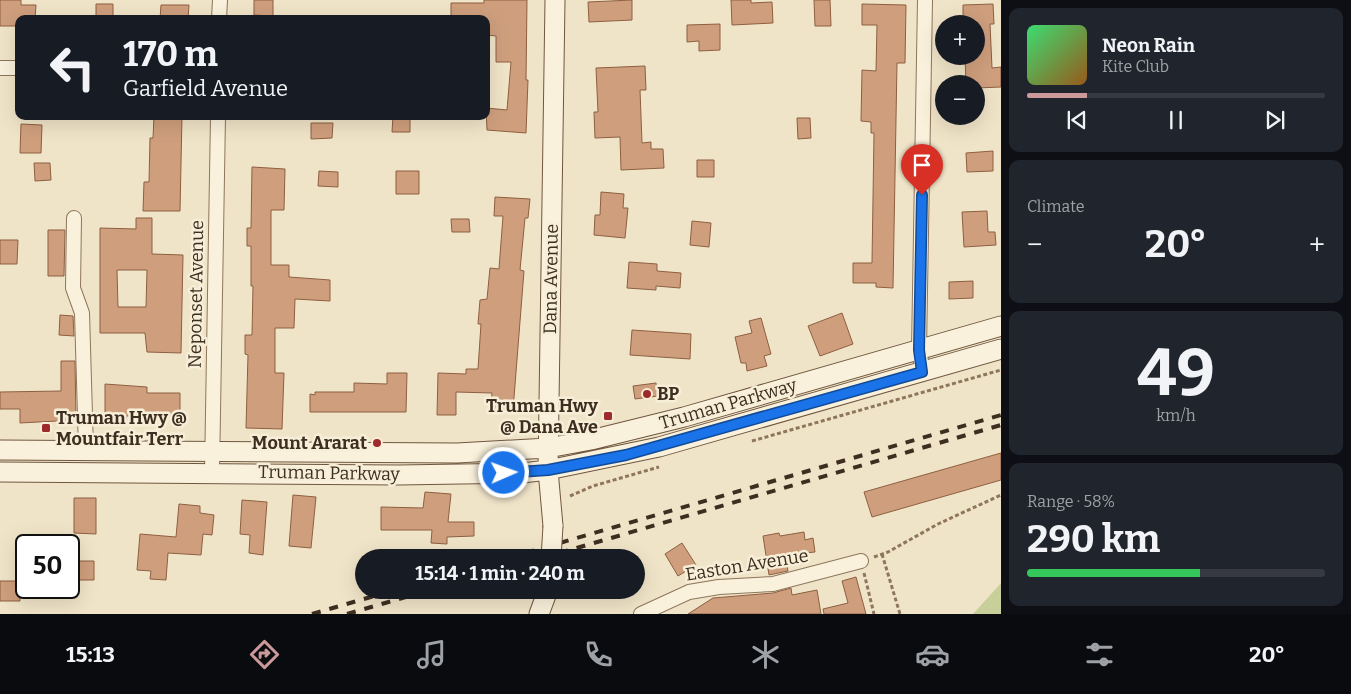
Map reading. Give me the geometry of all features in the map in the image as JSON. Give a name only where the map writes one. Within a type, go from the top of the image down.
[{"type":"main road","name":"Dana Avenue","points":[[552,549],[553,526],[548,448],[555,0]]},
{"type":"main road","name":"Truman Parkway","points":[[0,450],[457,453],[548,448],[676,419],[1001,326]]},
{"type":"main road","name":"Truman Parkway","points":[[0,472],[212,472],[398,475],[522,473],[548,470],[659,446],[1001,349]]},
{"type":"main road","points":[[539,614],[545,599]]},
{"type":"street","points":[[219,15],[220,0]]},
{"type":"street","points":[[922,372],[919,350],[925,0]]},
{"type":"street","points":[[0,68],[15,68]]},
{"type":"street","name":"Neponset Avenue","points":[[212,472],[218,120]]},
{"type":"street","points":[[74,218],[73,288],[82,313],[86,450]]},
{"type":"street","name":"Easton Avenue","points":[[641,614],[689,592],[719,586],[773,584],[861,560]]},
{"type":"path","points":[[744,443],[1001,370]]},
{"type":"path","points":[[570,496],[593,486],[666,465]]},
{"type":"path","points":[[874,614],[861,560],[882,554],[938,524],[1001,495]]},
{"type":"path","points":[[882,554],[900,614]]},
{"type":"green space","points":[[1001,583],[1001,614],[973,614]]},
{"type":"building","points":[[0,0],[21,0],[21,5],[36,5],[35,15],[15,15],[15,26],[0,26]]},
{"type":"building","points":[[254,0],[273,0],[273,15],[254,15]]},
{"type":"building","points":[[484,0],[527,0],[526,80],[528,80],[526,133],[487,130],[487,120],[490,120],[490,108],[507,110],[511,62],[496,62],[496,36],[490,35],[490,15],[451,15],[451,3],[484,3]]},
{"type":"building","points":[[632,0],[632,20],[589,22],[588,2]]},
{"type":"building","points":[[731,0],[751,0],[751,3],[772,2],[773,23],[732,25]]},
{"type":"building","points":[[814,0],[830,0],[831,26],[815,26]]},
{"type":"building","points":[[96,4],[113,4],[113,15],[96,15]]},
{"type":"building","points":[[862,4],[906,5],[905,63],[897,63],[893,288],[876,287],[876,283],[853,283],[853,263],[872,263],[874,133],[871,133],[871,122],[861,121],[862,70],[876,71],[877,25],[862,25]]},
{"type":"building","points":[[993,4],[994,24],[990,24],[992,68],[1001,67],[1001,87],[985,88],[985,75],[966,75],[965,65],[985,65],[985,15],[963,15],[963,5]]},
{"type":"building","points":[[161,5],[189,5],[188,15],[160,15]]},
{"type":"building","points":[[720,24],[720,50],[699,51],[699,41],[687,42],[687,25]]},
{"type":"building","points":[[645,66],[646,90],[640,90],[642,143],[651,142],[651,149],[663,149],[664,168],[621,170],[620,137],[595,138],[594,112],[598,112],[596,68]]},
{"type":"building","points":[[797,118],[810,118],[811,138],[798,139]]},
{"type":"building","points":[[154,120],[182,120],[180,211],[143,211],[144,182],[149,182],[150,138],[153,138]]},
{"type":"building","points":[[393,120],[410,120],[410,132],[392,132]]},
{"type":"building","points":[[311,123],[333,123],[332,138],[311,139]]},
{"type":"building","points":[[21,124],[42,125],[41,153],[20,153]]},
{"type":"building","points":[[993,151],[993,171],[967,172],[966,153]]},
{"type":"building","points":[[697,160],[714,160],[714,177],[697,177]]},
{"type":"building","points":[[34,163],[50,163],[51,180],[35,181]]},
{"type":"building","points":[[252,167],[285,169],[284,210],[271,210],[271,265],[289,265],[289,277],[330,280],[330,301],[295,299],[294,328],[275,328],[275,373],[284,373],[282,429],[246,428],[248,355],[245,354],[245,335],[252,335],[253,286],[251,286],[251,246],[247,246],[247,228],[251,228]]},
{"type":"building","points":[[319,171],[338,172],[338,187],[318,186]]},
{"type":"building","points":[[396,171],[419,171],[419,194],[396,194]]},
{"type":"building","points":[[601,192],[624,194],[623,208],[628,208],[625,238],[594,235],[595,215],[600,215]]},
{"type":"building","points":[[495,197],[530,199],[528,218],[525,218],[520,270],[524,271],[513,410],[491,409],[492,393],[456,392],[456,415],[437,415],[438,373],[466,374],[466,369],[478,369],[481,324],[478,324],[480,300],[487,299],[490,268],[499,269],[503,216],[494,216]]},
{"type":"building","points":[[987,211],[988,232],[995,232],[996,245],[964,247],[962,212]]},
{"type":"building","points":[[136,218],[152,218],[152,254],[183,255],[181,353],[147,352],[145,333],[100,333],[100,228],[136,229]],"holes":[[[117,270],[147,270],[146,307],[118,307]]]},
{"type":"building","points":[[451,219],[469,219],[470,232],[452,232]]},
{"type":"building","points":[[692,221],[711,223],[709,247],[690,245]]},
{"type":"building","points":[[48,230],[65,230],[64,276],[48,276]]},
{"type":"building","points":[[0,240],[18,240],[17,264],[0,264]]},
{"type":"building","points":[[629,262],[657,264],[657,271],[681,273],[680,288],[656,286],[656,290],[627,288]]},
{"type":"building","points":[[973,281],[973,298],[949,299],[949,282]]},
{"type":"building","points":[[842,313],[853,344],[820,356],[808,326]]},
{"type":"building","points":[[60,315],[73,316],[74,336],[59,335]]},
{"type":"building","points":[[761,318],[771,354],[764,356],[767,366],[747,371],[746,363],[741,363],[735,337],[752,333],[749,321]]},
{"type":"building","points":[[632,330],[691,334],[690,359],[630,355]]},
{"type":"building","points":[[61,361],[75,361],[76,420],[20,423],[20,409],[0,409],[0,392],[61,391]]},
{"type":"building","points":[[387,373],[407,373],[406,412],[310,412],[310,394],[315,395],[315,392],[354,392],[354,383],[387,384]]},
{"type":"building","points":[[656,383],[658,396],[635,399],[633,386]]},
{"type":"building","points":[[105,384],[147,387],[147,393],[180,393],[180,416],[126,416],[126,419],[105,418]]},
{"type":"building","points":[[1001,453],[1001,480],[872,517],[864,492]]},
{"type":"building","points":[[425,492],[451,494],[448,522],[474,522],[474,536],[447,537],[447,544],[431,543],[432,530],[381,530],[381,507],[423,508]]},
{"type":"building","points":[[293,495],[316,497],[311,548],[289,546]]},
{"type":"building","points":[[74,498],[96,498],[96,534],[74,533]]},
{"type":"building","points":[[242,500],[267,502],[263,555],[249,553],[250,535],[240,534]]},
{"type":"building","points":[[179,504],[200,506],[200,513],[214,515],[212,535],[203,534],[201,555],[168,553],[166,580],[150,579],[151,571],[137,570],[140,534],[176,537]]},
{"type":"building","points":[[804,532],[805,540],[813,538],[815,552],[805,553],[806,563],[787,566],[788,571],[769,575],[763,536],[779,533],[780,536]]},
{"type":"building","points":[[682,543],[696,565],[678,576],[665,554]]},
{"type":"building","points":[[80,561],[94,561],[94,580],[80,580]]},
{"type":"building","points":[[856,577],[866,614],[824,614],[823,609],[848,603],[842,581]]},
{"type":"building","points":[[0,581],[15,581],[15,599],[20,599],[20,601],[0,601]]},
{"type":"building","points":[[791,588],[792,595],[817,590],[821,614],[688,614],[713,598],[773,593]]},
{"type":"railway","points":[[539,549],[1001,415]]},
{"type":"railway","points":[[573,549],[1001,425]]},
{"type":"railway","points":[[312,614],[364,599]]},
{"type":"railway","points":[[347,614],[399,599]]},
{"type":"place","name":"BP","points":[[647,394]]},
{"type":"place","name":"Truman Hwy @ Dana Ave","points":[[608,416]]},
{"type":"place","name":"Truman Hwy @ Mountfair Terr","points":[[46,428]]},
{"type":"place","name":"Mount Ararat","points":[[377,443]]},
{"type":"route","points":[[504,473],[548,470],[626,455],[922,372],[919,350],[922,195]]}]
